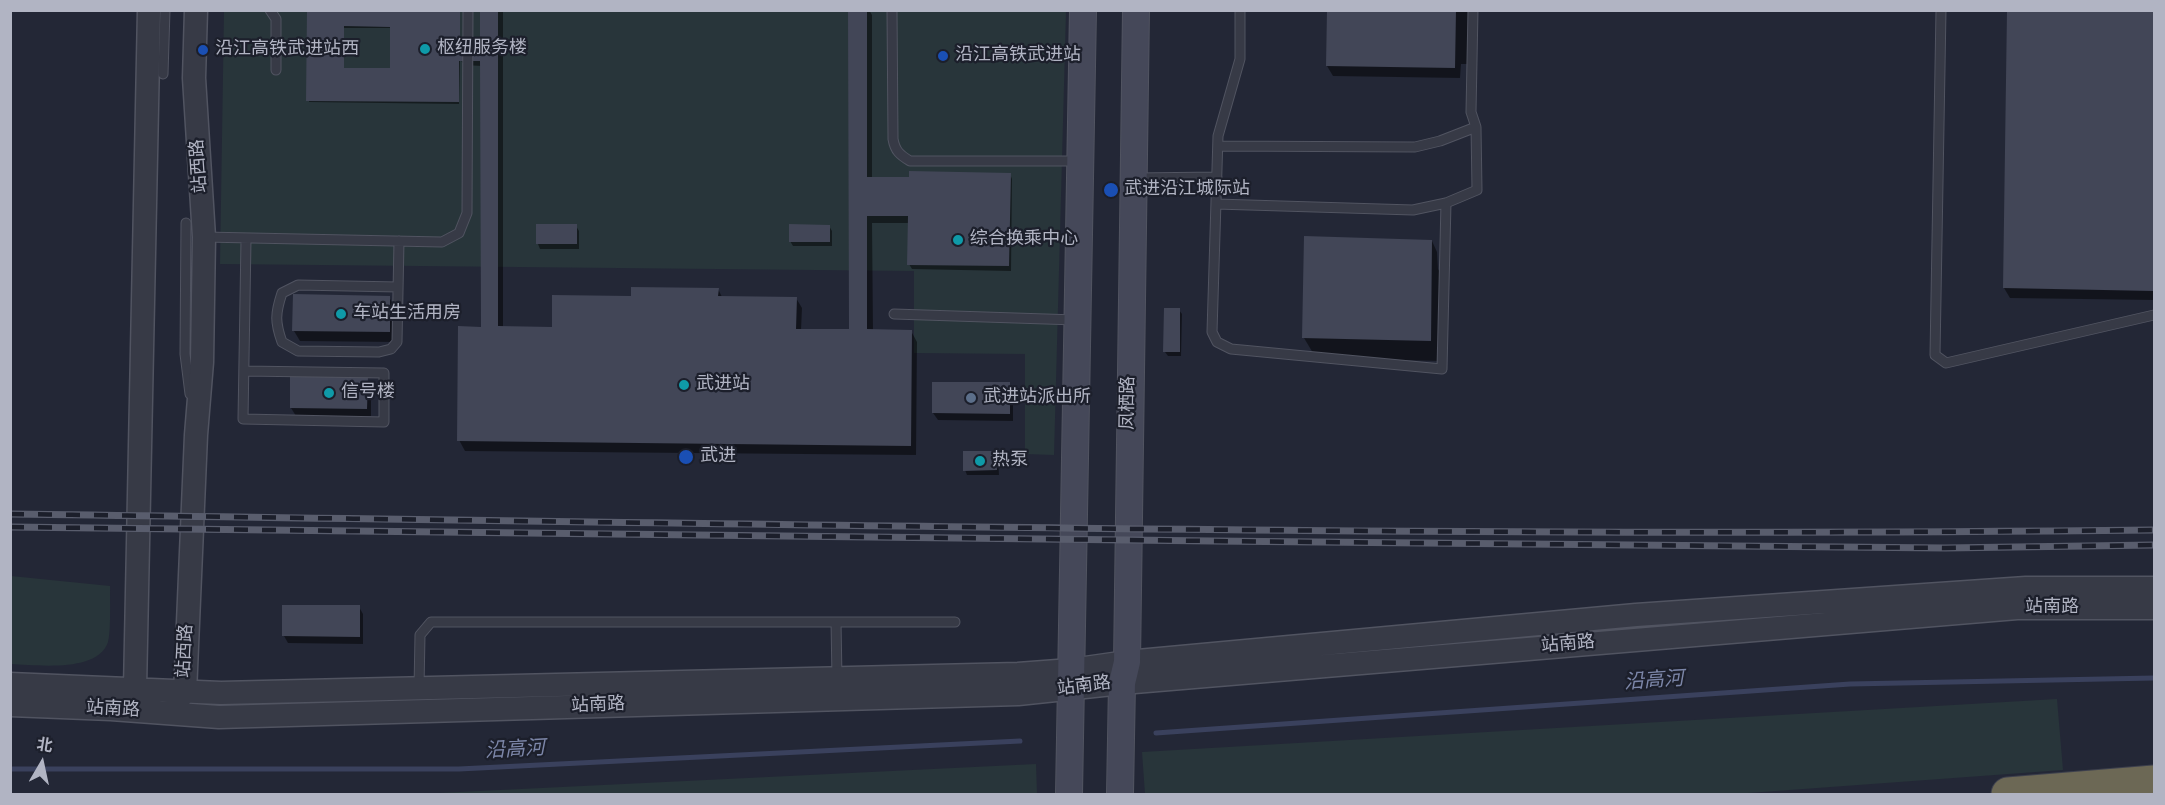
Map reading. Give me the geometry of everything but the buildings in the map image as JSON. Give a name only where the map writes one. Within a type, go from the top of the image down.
[{"type":"highway","points":[[2008,795],[2154,782]]},
{"type":"main road","points":[[1069,795],[1083,10]]},
{"type":"main road","name":"凤栖路","points":[[1120,795],[1125,672],[1136,10]]},
{"type":"street","points":[[149,10],[135,689],[160,712]]},
{"type":"street","name":"站西路","points":[[160,712],[185,693],[196,435],[202,362],[204,237],[194,78],[196,10]]},
{"type":"street","name":"站南路","points":[[10,705],[231,717],[1006,694],[1071,680],[1125,672],[1671,613],[2026,588],[2154,588]]},
{"type":"street","name":"站南路","points":[[1125,672],[2017,608],[2154,608]]},
{"type":"street","name":"站南路","points":[[10,684],[185,693],[1018,674],[1071,680]]},
{"type":"lane","points":[[163,74],[165,10]]},
{"type":"lane","points":[[270,10],[276,19],[276,70]]},
{"type":"lane","points":[[204,237],[246,240],[441,242],[459,232],[467,213],[468,10]]},
{"type":"lane","points":[[892,10],[893,139],[895,148],[901,156],[910,160],[1080,161]]},
{"type":"lane","points":[[1240,10],[1240,59],[1218,136],[1212,332],[1217,342],[1231,349],[1442,369],[1446,203]]},
{"type":"lane","points":[[1216,204],[1413,210],[1446,203],[1477,190],[1476,127],[1471,112],[1473,10]]},
{"type":"lane","points":[[1941,10],[1935,355],[1946,363],[2154,315]]},
{"type":"lane","points":[[1218,146],[1415,147],[1440,141],[1476,127]]},
{"type":"lane","points":[[1133,178],[1217,177]]},
{"type":"lane","points":[[186,223],[185,354],[196,435]]},
{"type":"lane","points":[[244,371],[384,373],[384,422],[243,419],[246,240]]},
{"type":"lane","points":[[398,287],[298,285],[282,293],[276,308],[276,324],[282,342],[298,351],[379,352],[391,349],[397,342],[399,241]]},
{"type":"lane","points":[[894,314],[1076,320]]},
{"type":"lane","points":[[419,688],[420,635],[431,622],[955,622]]},
{"type":"lane","points":[[836,622],[837,678]]},
{"type":"shaded area","points":[[224,11],[1066,11],[1054,455],[1025,454],[1025,354],[914,353],[914,271],[220,264]]},
{"type":"shaded area","points":[[11,576],[110,586],[109,637],[102,652],[92,659],[65,665],[11,664]]},
{"type":"shaded area","points":[[2057,699],[2063,770],[1735,794],[1145,794],[1142,752]]},
{"type":"shaded area","points":[[1036,764],[1037,794],[418,794]]},
{"type":"waterway","name":"沿高河","points":[[1156,733],[1850,684],[2154,678]]},
{"type":"waterway","name":"沿高河","points":[[10,769],[459,769],[1020,741]]},
{"type":"railway","points":[[10,514],[1350,531],[2154,530]]},
{"type":"railway","points":[[10,527],[1945,548],[2154,545]]},
{"type":"place","name":"枢纽服务楼","points":[[425,49]]},
{"type":"place","name":"沿江高铁武进站西","points":[[203,50]]},
{"type":"place","name":"沿江高铁武进站","points":[[943,56]]},
{"type":"place","name":"武进沿江城际站","points":[[1111,190]]},
{"type":"place","name":"综合换乘中心","points":[[958,240]]},
{"type":"place","name":"车站生活用房","points":[[341,314]]},
{"type":"place","name":"武进站","points":[[684,385]]},
{"type":"place","name":"信号楼","points":[[329,393]]},
{"type":"place","name":"武进站派出所","points":[[971,398]]},
{"type":"place","name":"武进","points":[[686,457]]},
{"type":"place","name":"热泵","points":[[980,461]]}]
